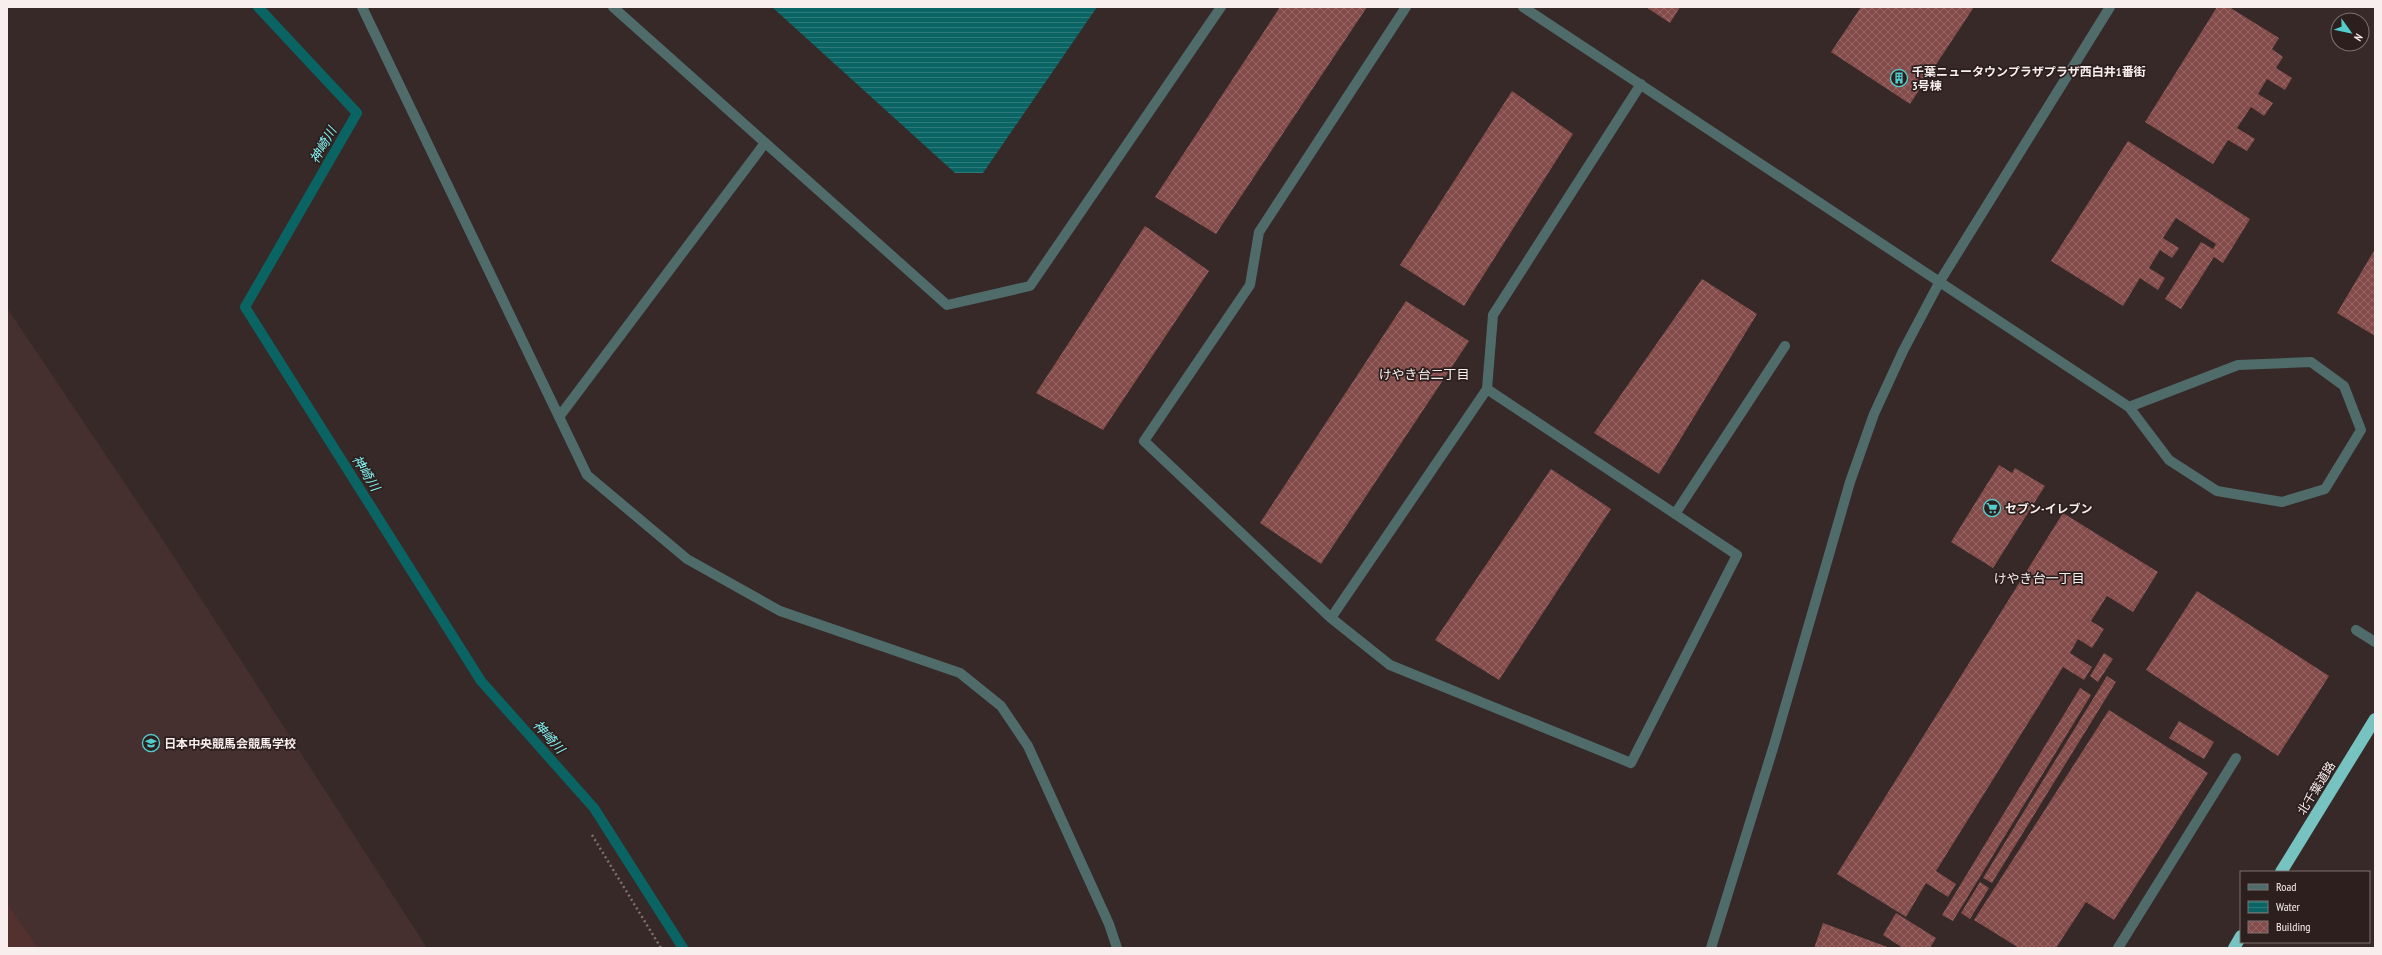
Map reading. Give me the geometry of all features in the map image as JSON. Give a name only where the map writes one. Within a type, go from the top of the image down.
[{"type":"highway","name":"北千葉道路","points":[[2282,871],[2375,718]]},
{"type":"highway","points":[[2234,948],[2240,938]]},
{"type":"street","points":[[362,7],[587,475],[687,559],[780,612],[960,673],[1001,706],[1028,746],[1110,924],[1117,948]]},
{"type":"street","points":[[613,7],[947,305],[1030,286],[1221,7]]},
{"type":"street","points":[[1406,7],[1260,232],[1250,285],[1144,441],[1331,618],[1390,665],[1631,763],[1737,555],[1487,390]]},
{"type":"street","points":[[1523,7],[2130,407],[2169,460],[2217,491],[2282,502],[2325,489],[2361,430],[2344,386],[2311,362],[2238,366],[2130,407]]},
{"type":"street","points":[[1711,948],[1774,745],[1853,475],[1874,414],[1902,351],[1940,281],[2110,7]]},
{"type":"street","points":[[1331,618],[1487,390],[1493,315],[1641,84]]},
{"type":"street","points":[[559,417],[765,143]]},
{"type":"street","points":[[1675,514],[1785,346]]},
{"type":"street","points":[[2356,630],[2375,642]]},
{"type":"street","points":[[2118,948],[2236,758]]},
{"type":"path","points":[[592,835],[661,948]]},
{"type":"shaded area","name":"日本中央競馬会競馬学校","points":[[7,308],[161,537],[427,948],[7,948]]},
{"type":"shaded area","points":[[7,904],[38,948],[7,948]]},
{"type":"water","points":[[772,7],[1097,7],[983,173],[955,173]]},
{"type":"building","points":[[1280,7],[1367,7],[1216,234],[1155,197]]},
{"type":"building","points":[[1646,7],[1680,7],[1670,23]]},
{"type":"building","name":"千葉ニュータウンプラザプラザ西白井1番街 3号棟","points":[[1861,7],[1974,7],[1910,104],[1831,52]]},
{"type":"building","points":[[2217,7],[2229,7],[2279,38],[2272,49],[2283,57],[2276,68],[2292,78],[2285,90],[2267,79],[2258,94],[2273,103],[2264,116],[2251,107],[2237,128],[2255,139],[2247,151],[2228,140],[2213,164],[2145,122]]},
{"type":"building","points":[[1512,91],[1573,134],[1464,306],[1400,265]]},
{"type":"building","points":[[2128,141],[2250,219],[2223,263],[2214,257],[2181,309],[2165,299],[2201,242],[2213,249],[2216,244],[2176,218],[2163,238],[2179,248],[2172,258],[2160,250],[2149,268],[2165,278],[2158,290],[2140,278],[2123,306],[2051,261]]},
{"type":"building","points":[[1145,226],[1209,271],[1103,430],[1036,393]]},
{"type":"building","points":[[2375,249],[2375,336],[2337,313]]},
{"type":"building","points":[[1702,279],[1757,314],[1659,474],[1594,433]]},
{"type":"building","points":[[1406,301],[1469,341],[1321,564],[1260,523]]},
{"type":"building","points":[[1999,465],[2012,473],[2015,468],[2045,486],[1993,568],[1951,542]]},
{"type":"building","points":[[1551,469],[1611,509],[1499,680],[1435,640]]},
{"type":"building","points":[[2063,513],[2158,572],[2133,612],[2107,596],[2091,621],[2104,629],[2092,648],[2078,639],[2070,653],[2092,667],[2084,680],[2063,667],[1936,871],[1956,884],[1948,897],[1926,883],[1906,917],[1837,874]]},
{"type":"building","points":[[2197,591],[2329,676],[2278,756],[2146,670]]},
{"type":"building","points":[[2104,653],[2113,659],[2098,682],[2090,676]]},
{"type":"building","points":[[2107,676],[2116,682],[1992,883],[1983,878]]},
{"type":"building","points":[[2080,688],[2091,695],[1953,921],[1942,915]]},
{"type":"building","points":[[2109,710],[2208,773],[2114,920],[2086,902],[2056,948],[2019,948],[1974,920]]},
{"type":"building","points":[[2179,721],[2214,742],[2204,759],[2169,738]]},
{"type":"building","points":[[1980,882],[1989,888],[1970,919],[1961,913]]},
{"type":"building","points":[[1896,913],[1936,938],[1930,948],[1903,948],[1883,935]]},
{"type":"building","points":[[1823,923],[1890,948],[1814,948]]},
{"type":"waterway","name":"神崎川","points":[[258,7],[357,113],[245,307],[481,681],[594,808],[683,948]]},
{"type":"place","name":"千葉ニュータウンプラザプラザ西白井1番街 3号棟","points":[[1899,78]]},
{"type":"place","name":"セブン-イレブン","points":[[1992,508]]},
{"type":"place","name":"日本中央競馬会競馬学校","points":[[151,743]]},
{"type":"district","name":"けやき台二丁目","points":[[1424,374]]},
{"type":"district","name":"けやき台一丁目","points":[[2039,578]]}]
